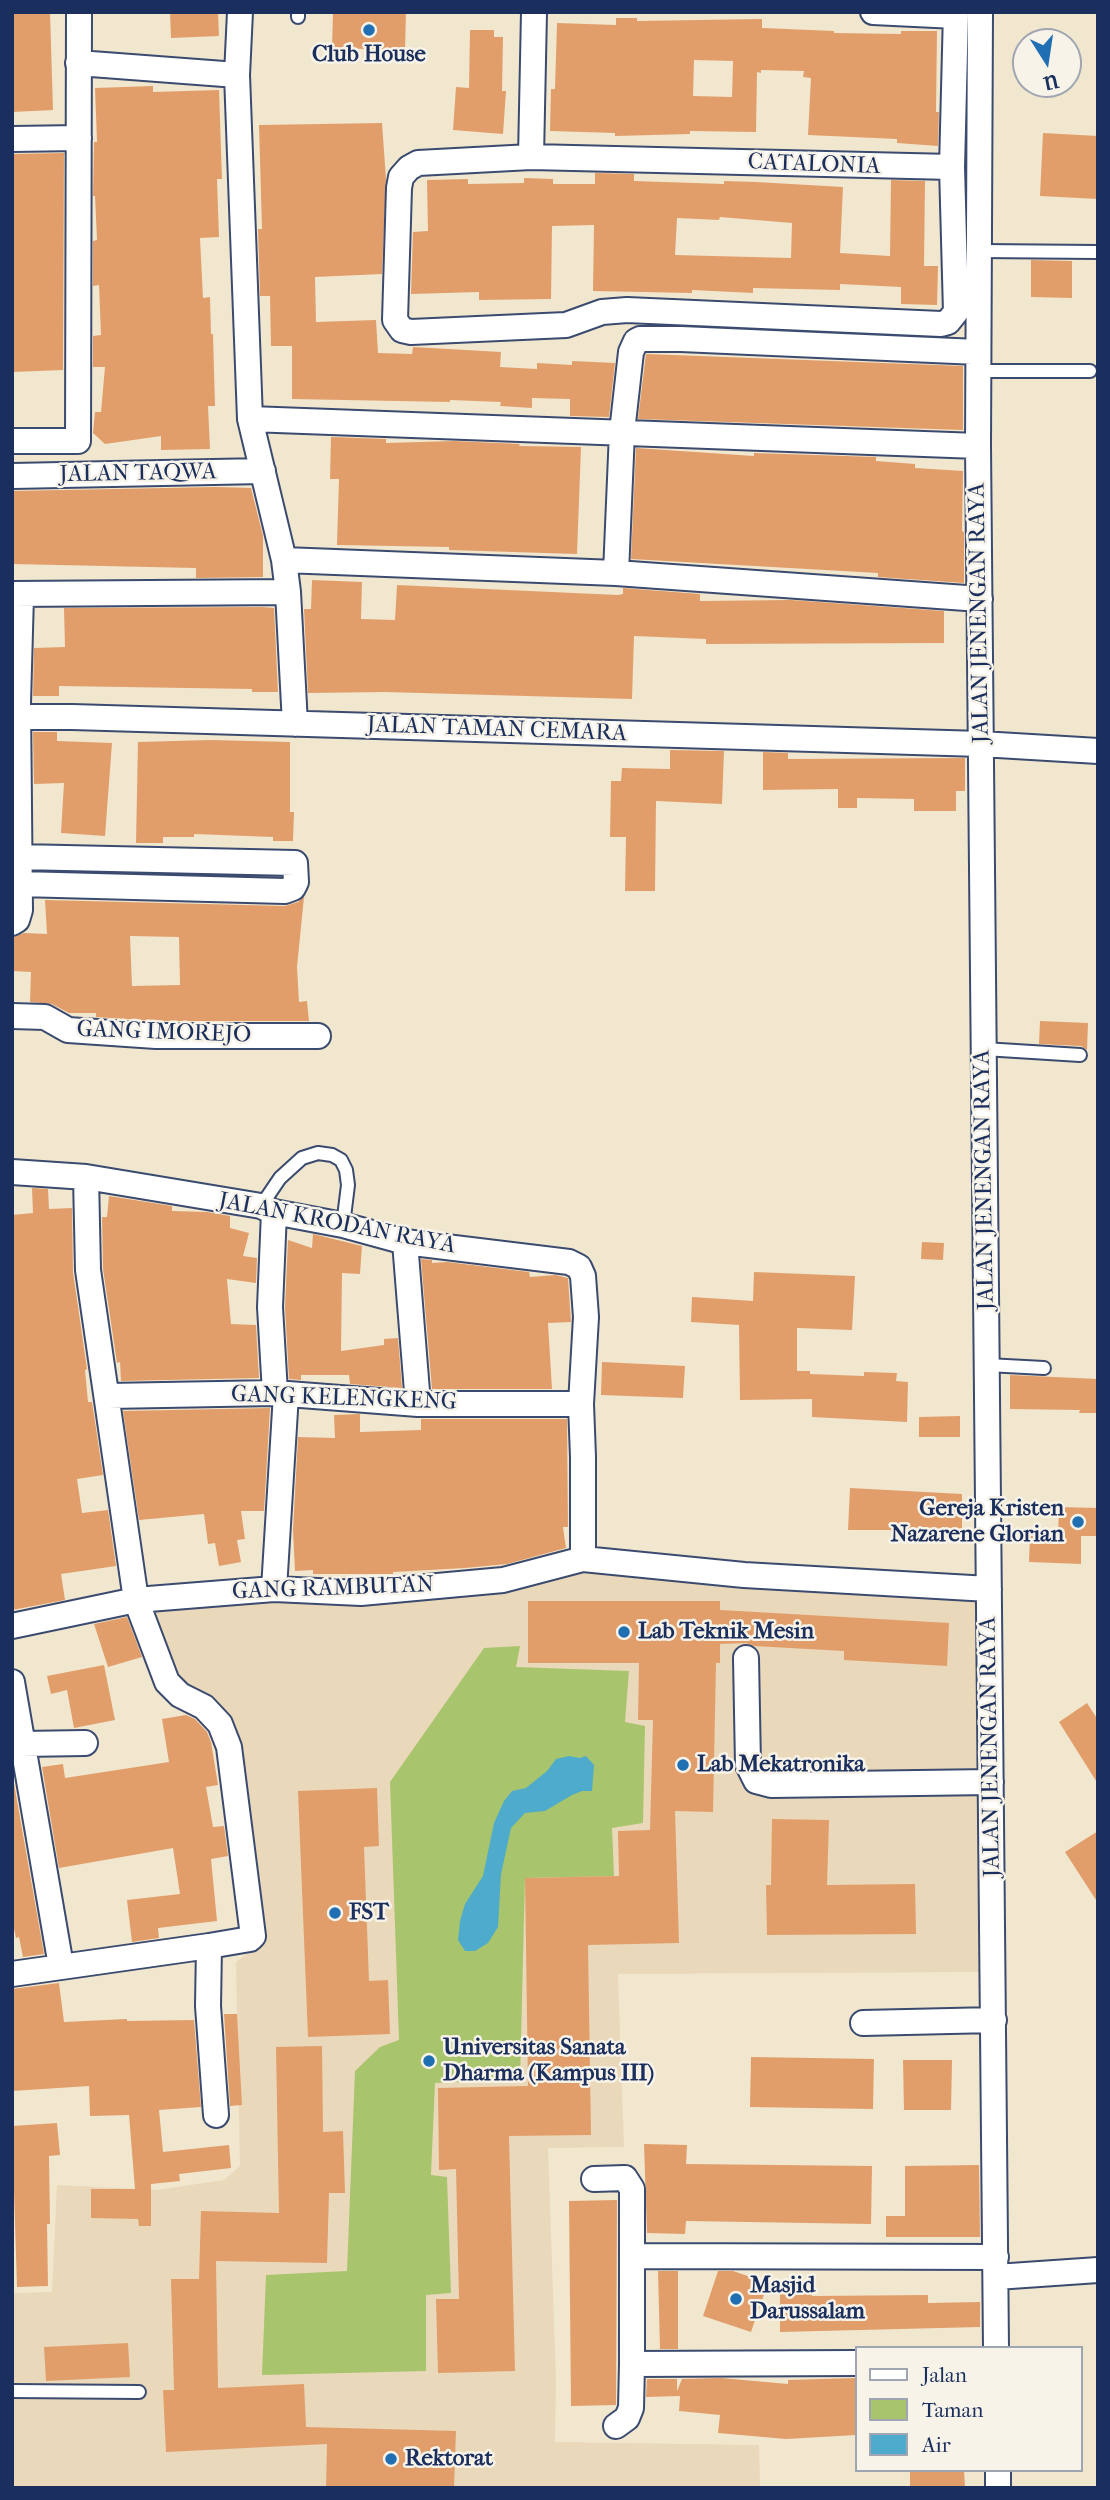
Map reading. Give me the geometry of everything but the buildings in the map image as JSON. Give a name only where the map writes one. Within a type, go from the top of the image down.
[{"type":"street","points":[[12,440],[78,441],[79,12]]},
{"type":"street","points":[[240,12],[237,75],[250,419],[284,559],[295,724]]},
{"type":"street","points":[[531,157],[534,12]]},
{"type":"street","points":[[873,12],[964,14],[951,167]]},
{"type":"street","name":"JALAN JENENGAN RAYA","points":[[964,14],[980,251],[978,446],[996,2346]]},
{"type":"street","points":[[78,63],[237,75]]},
{"type":"street","points":[[12,139],[79,138]]},
{"type":"street","name":"CATALONIA","points":[[531,157],[951,167],[956,312],[952,320],[941,324],[627,310],[602,312],[566,325],[411,332],[402,330],[395,320],[401,177],[418,163],[531,157]]},
{"type":"street","points":[[616,573],[622,432],[631,352],[633,344],[640,339],[978,362]]},
{"type":"street","points":[[250,419],[978,446]]},
{"type":"street","points":[[12,460],[261,464]]},
{"type":"street","name":"JALAN TAQWA","points":[[12,476],[261,464]]},
{"type":"street","points":[[284,559],[616,573],[980,599]]},
{"type":"street","points":[[12,923],[20,914],[16,825],[16,594],[288,592]]},
{"type":"street","name":"JALAN TAMAN CEMARA","points":[[15,717],[981,744],[1098,751]]},
{"type":"street","points":[[19,857],[295,863],[296,882],[293,888],[285,891],[20,884]]},
{"type":"street","points":[[108,887],[109,859]]},
{"type":"street","points":[[188,890],[190,861]]},
{"type":"street","name":"GANG IMOREJO","points":[[12,1016],[45,1017],[68,1030],[156,1036],[318,1036]]},
{"type":"street","name":"JALAN KRODAN RAYA","points":[[12,1172],[86,1177],[267,1209],[405,1242],[569,1262],[579,1267],[583,1276],[586,1317],[581,1404],[583,1559]]},
{"type":"street","points":[[12,1974],[209,1946],[250,1939],[253,1936],[229,1747],[220,1724],[204,1707],[180,1695],[167,1682],[136,1600],[88,1270],[86,1177]]},
{"type":"street","points":[[267,1209],[270,1307],[281,1394],[274,1588]]},
{"type":"street","points":[[405,1242],[418,1404]]},
{"type":"street","name":"GANG KELENGKENG","points":[[108,1396],[281,1394],[418,1404],[581,1404]]},
{"type":"street","name":"GANG RAMBUTAN","points":[[12,1626],[136,1600],[274,1588],[361,1593],[503,1580],[583,1559],[744,1575],[989,1589]]},
{"type":"street","points":[[746,1658],[748,1765],[756,1781],[771,1785],[991,1782]]},
{"type":"street","points":[[12,1682],[61,1966]]},
{"type":"street","points":[[22,1744],[85,1743]]},
{"type":"street","points":[[209,1946],[208,2006],[216,2115]]},
{"type":"street","points":[[863,2022],[993,2020]]},
{"type":"street","points":[[594,2179],[625,2178],[633,2195],[631,2408],[627,2418],[616,2426]]},
{"type":"street","points":[[633,2256],[1098,2270]]},
{"type":"street","points":[[632,2364],[855,2363]]},
{"type":"lane","points":[[980,251],[1098,252]]},
{"type":"lane","points":[[978,362],[1090,371]]},
{"type":"lane","points":[[984,1049],[1080,1055]]},
{"type":"lane","points":[[267,1209],[280,1178],[302,1157],[318,1153],[332,1154],[341,1160],[346,1170],[348,1185],[343,1226]]},
{"type":"lane","points":[[987,1365],[1044,1368]]},
{"type":"lane","points":[[12,2392],[139,2392]]},
{"type":"shaded area","name":"Universitas Sanata Dharma (Kampus III)","points":[[584,1571],[980,1598],[982,1972],[618,1974],[624,2147],[548,2148],[556,2379],[555,2442],[759,2445],[760,2488],[12,2488],[12,2293],[52,2292],[57,2185],[156,2190],[224,2180],[240,2166],[236,1962],[259,1945],[229,1725],[176,1681],[146,1608]]},
{"type":"green space","points":[[520,1646],[516,1667],[629,1671],[625,1722],[645,1726],[643,1823],[612,1828],[614,1876],[525,1878],[520,2080],[435,2083],[431,2175],[447,2177],[451,2293],[426,2295],[426,2371],[262,2375],[266,2275],[347,2271],[355,2071],[380,2047],[399,2040],[390,1782],[484,1648]]},
{"type":"water","points":[[586,1756],[594,1765],[592,1791],[572,1795],[545,1811],[525,1813],[511,1828],[501,1874],[498,1927],[488,1943],[475,1951],[465,1951],[458,1940],[460,1921],[465,1904],[483,1876],[494,1823],[504,1801],[512,1791],[526,1788],[547,1771],[556,1759]]},
{"type":"place","name":"Club House","points":[[369,30]]},
{"type":"place","name":"Gereja Kristen Nazarene Glorian","points":[[1078,1522]]},
{"type":"place","name":"Lab Teknik Mesin","points":[[624,1632]]},
{"type":"place","name":"Lab Mekatronika","points":[[683,1765]]},
{"type":"place","name":"FST","points":[[335,1913]]},
{"type":"place","name":"Universitas Sanata Dharma (Kampus III)","points":[[429,2061]]},
{"type":"place","name":"Masjid Darussalam","points":[[736,2299]]},
{"type":"place","name":"Rektorat","points":[[391,2459]]}]
